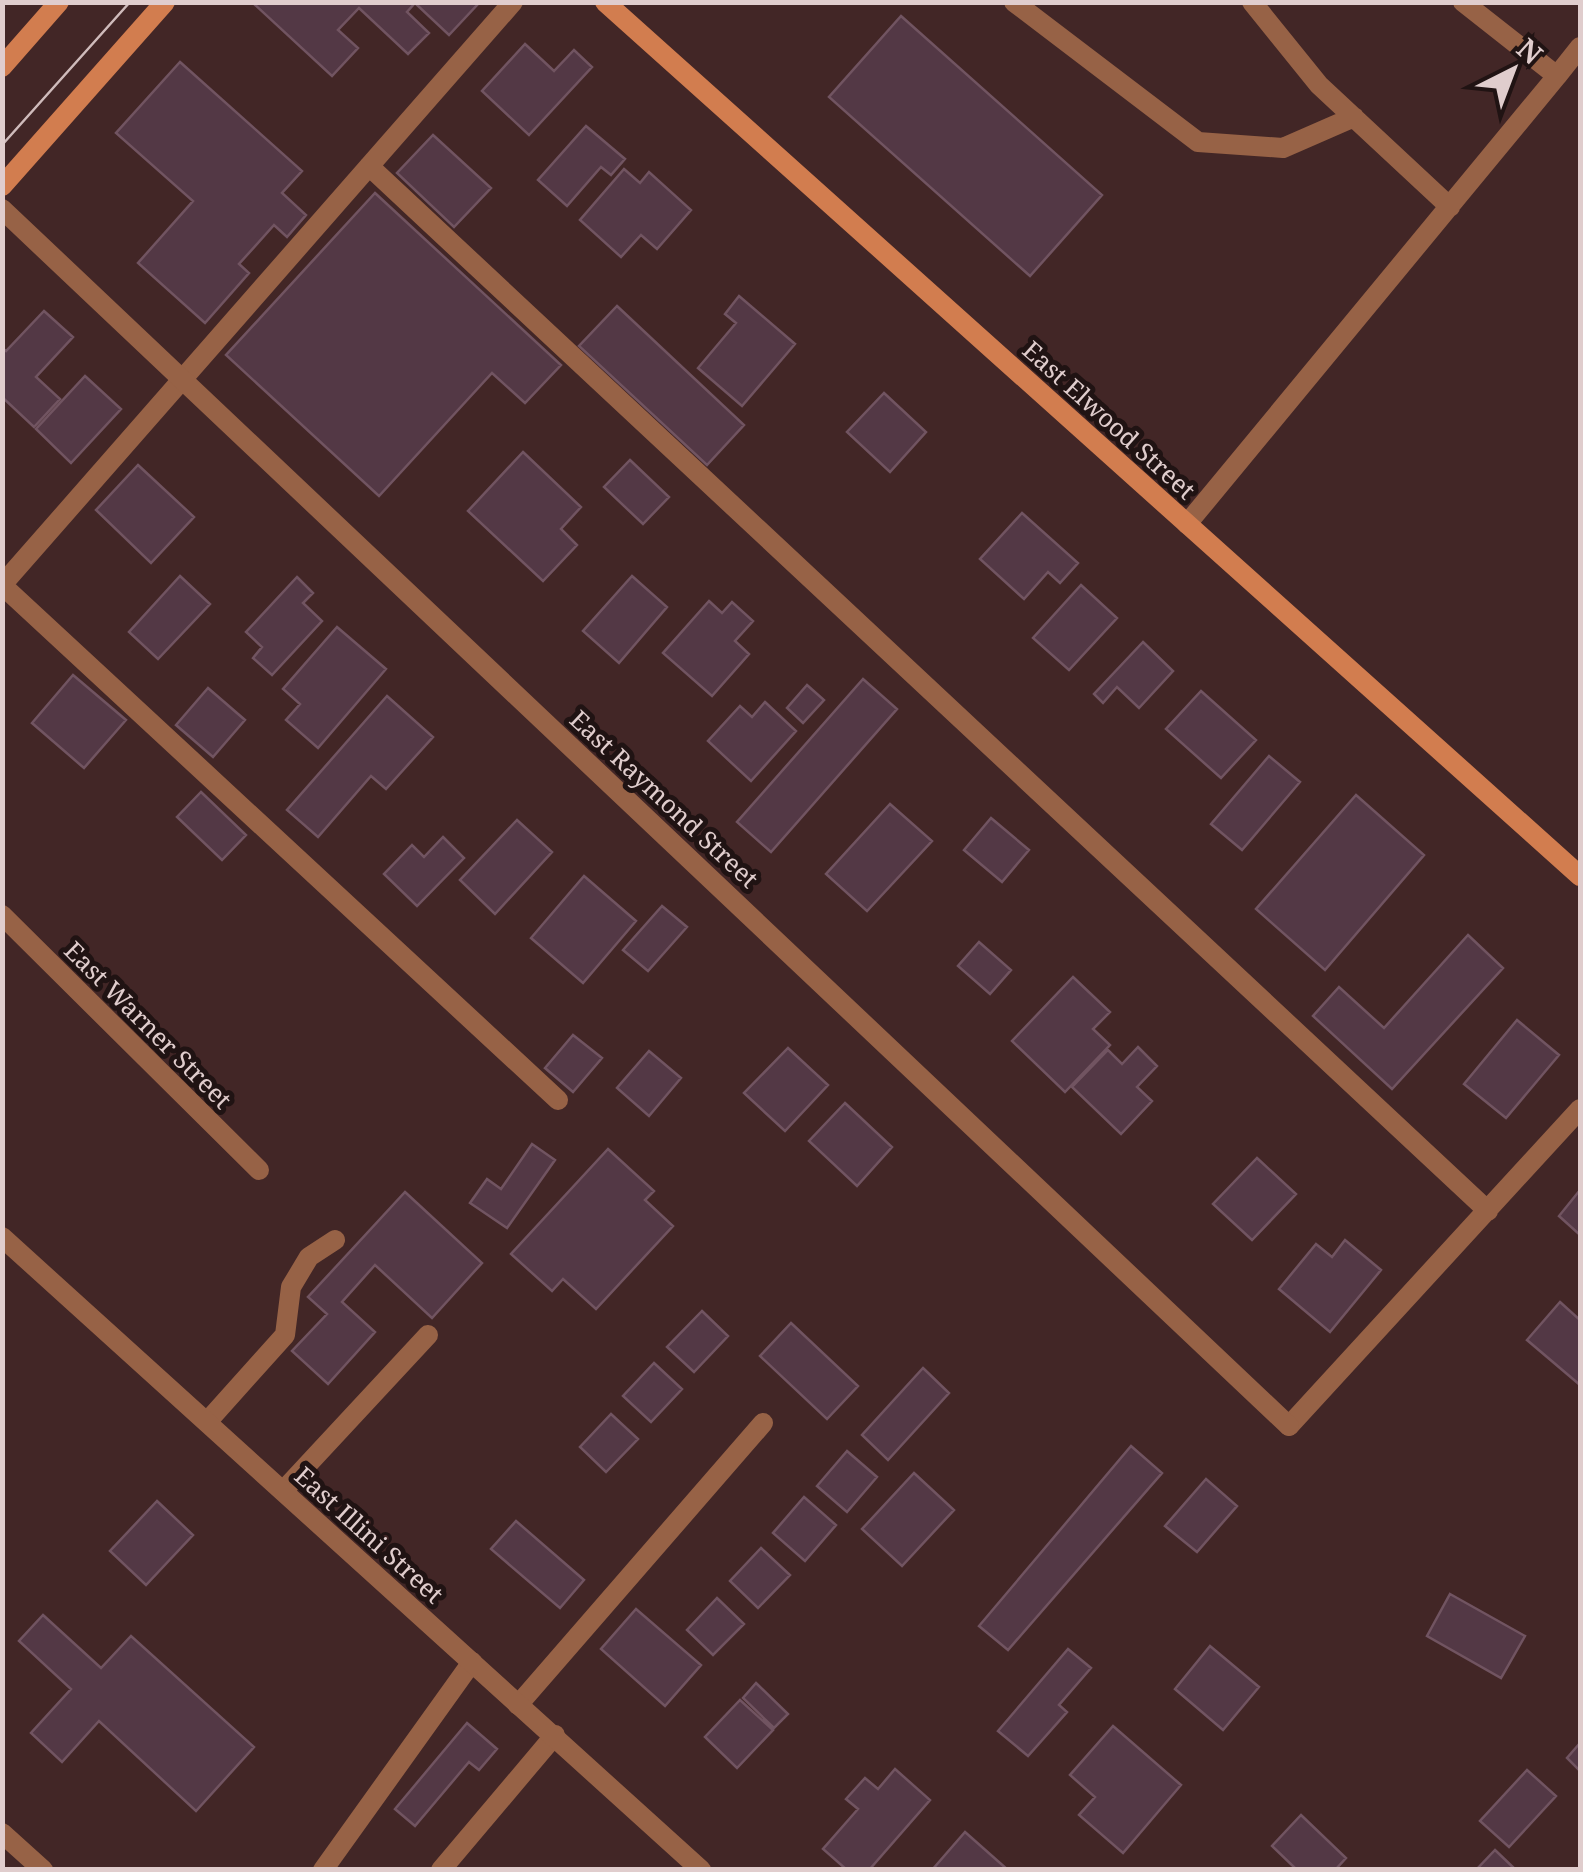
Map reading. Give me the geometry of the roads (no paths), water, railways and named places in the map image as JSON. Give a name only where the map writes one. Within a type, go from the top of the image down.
[{"type":"street","points":[[2,67],[59,2]]},
{"type":"street","points":[[2,186],[165,2]]},
{"type":"street","points":[[513,2],[2,585],[558,1100]]},
{"type":"street","name":"East Elwood Street","points":[[605,2],[1580,876]]},
{"type":"street","points":[[1014,2],[1198,142],[1283,148],[1354,117]]},
{"type":"street","points":[[1252,2],[1319,84],[1450,207]]},
{"type":"street","points":[[1463,2],[1557,76]]},
{"type":"street","points":[[1188,524],[1580,47]]},
{"type":"street","points":[[369,166],[1488,1211],[1580,1109]]},
{"type":"street","name":"East Raymond Street","points":[[2,209],[1289,1426],[1488,1211]]},
{"type":"street","name":"East Warner Street","points":[[2,915],[259,1170]]},
{"type":"street","name":"East Illini Street","points":[[2,1236],[701,1870]]},
{"type":"street","points":[[207,1422],[285,1335],[291,1288],[308,1256],[334,1240]]},
{"type":"street","points":[[283,1491],[428,1334]]},
{"type":"street","points":[[518,1705],[763,1423]]},
{"type":"street","points":[[322,1870],[472,1662]]},
{"type":"street","points":[[441,1870],[555,1735]]},
{"type":"street","points":[[2,1833],[42,1870]]},
{"type":"tram line","points":[[2,145],[130,2]]}]
